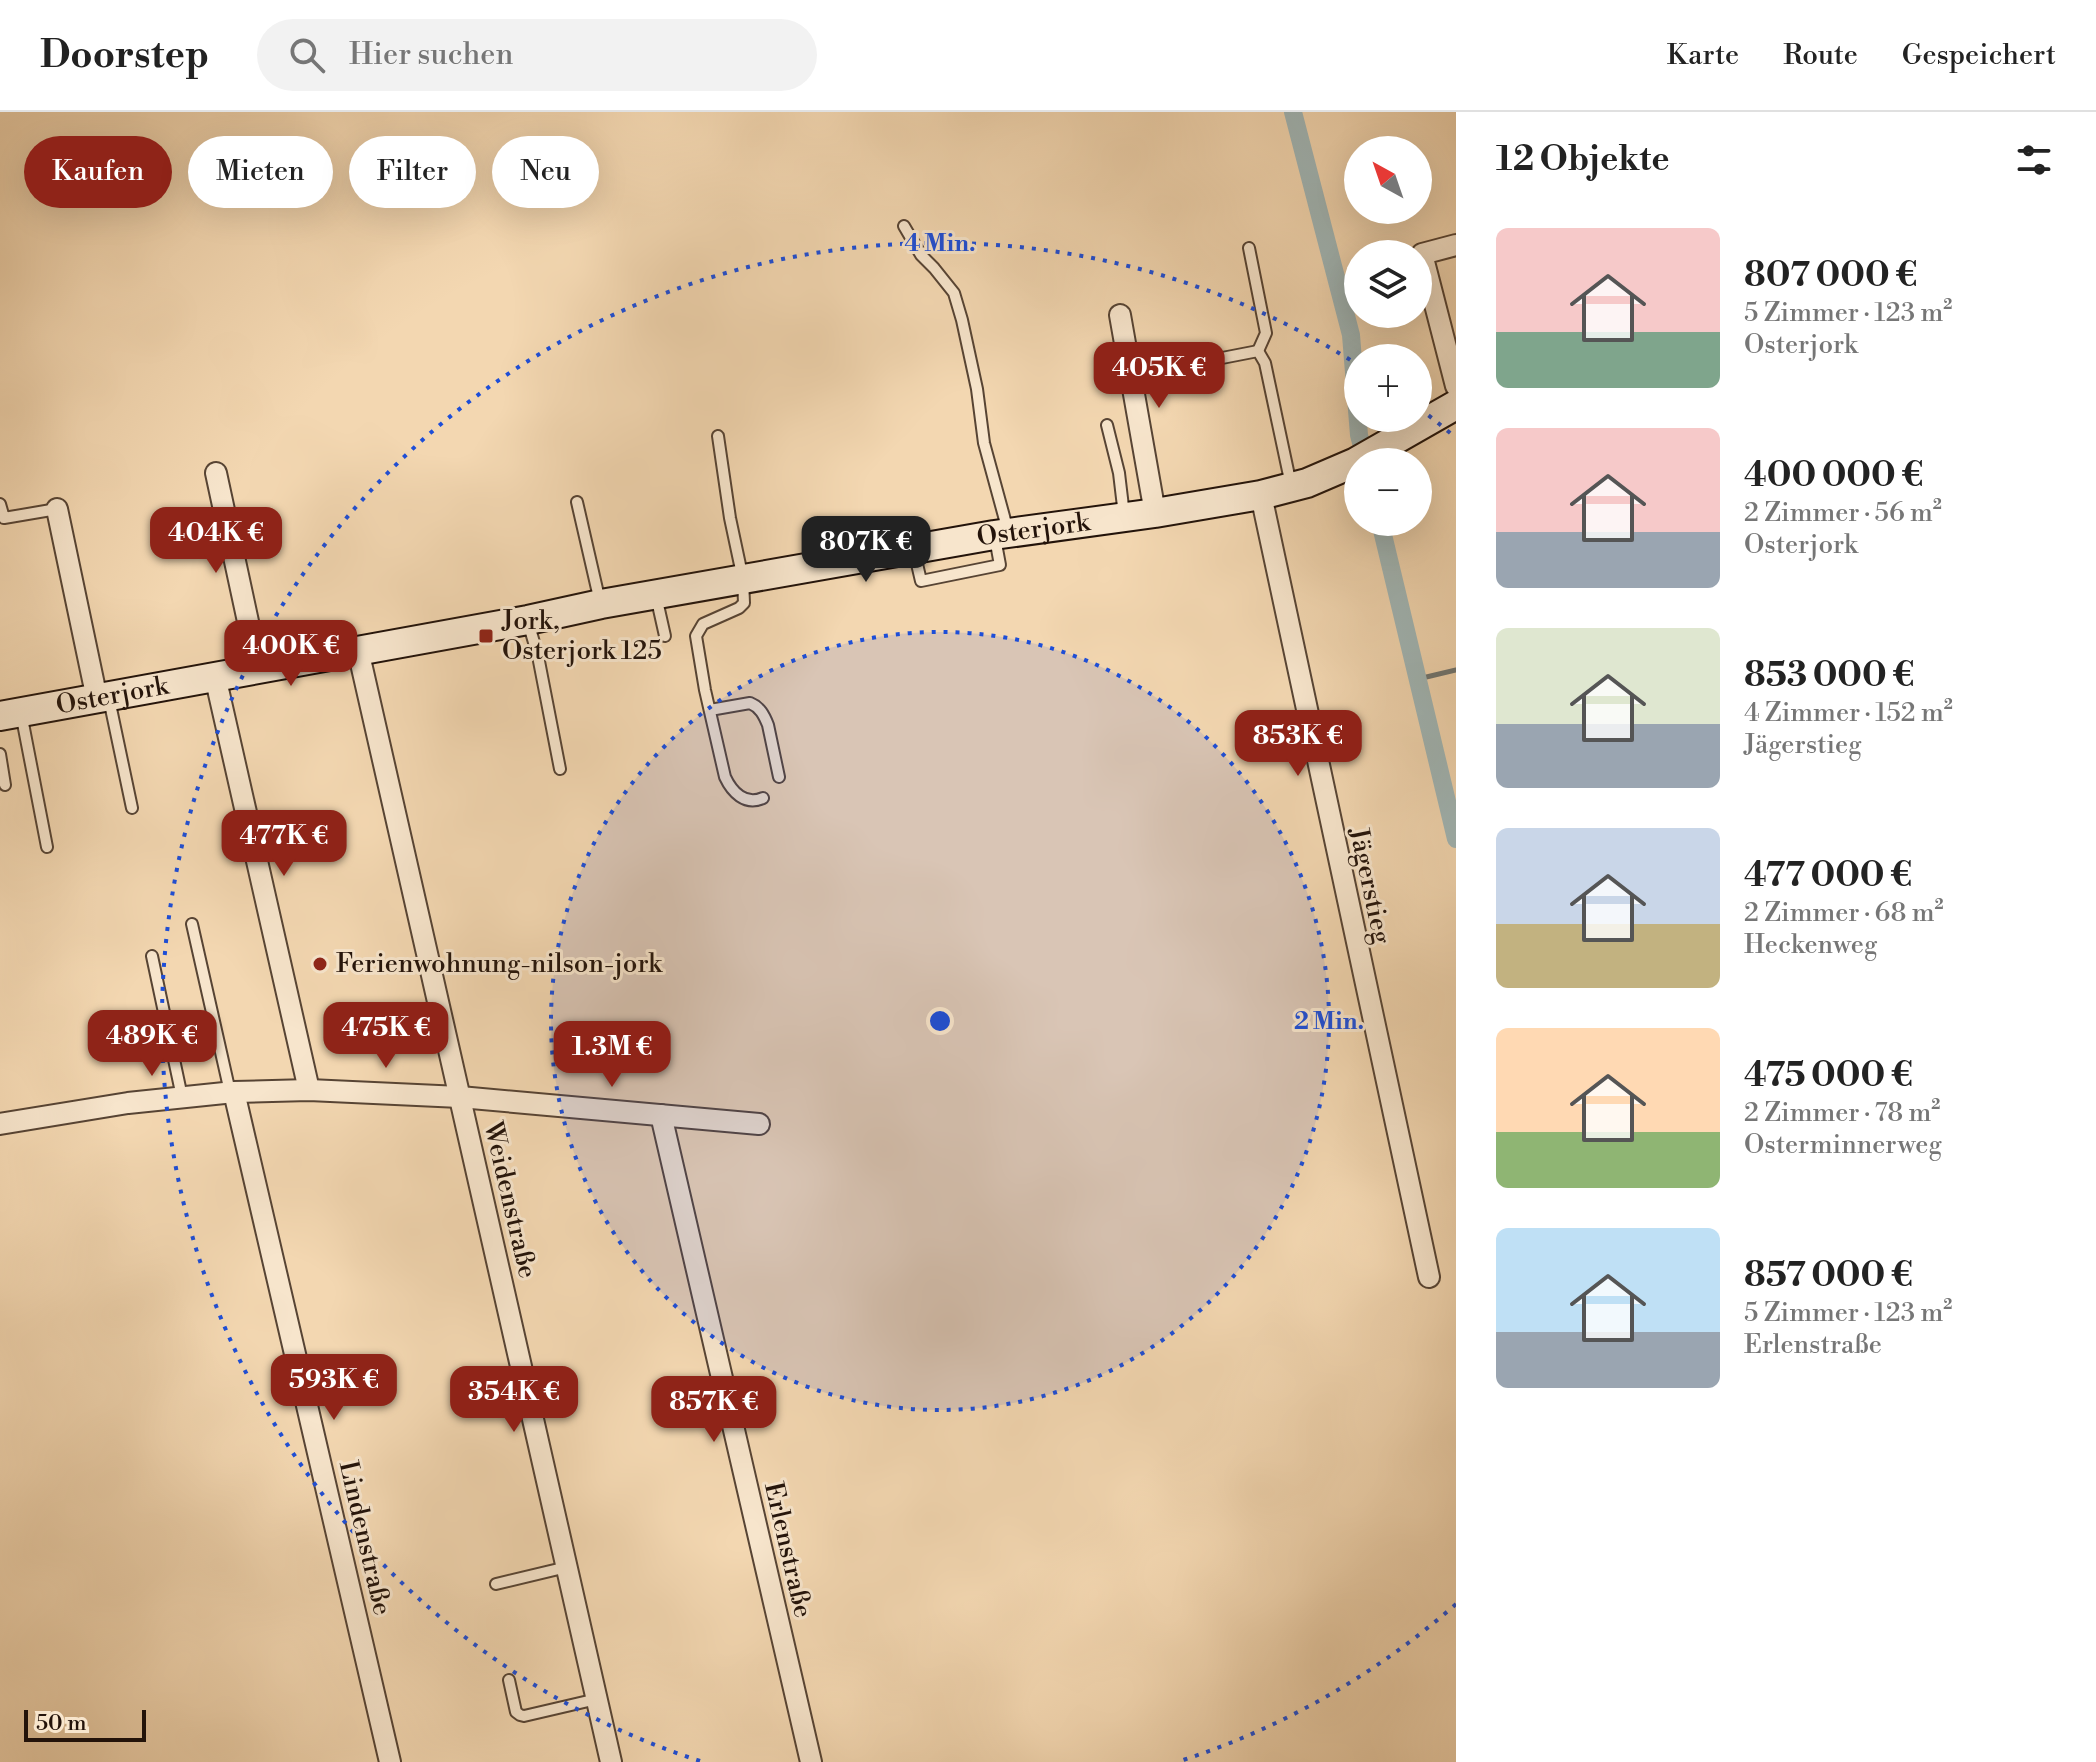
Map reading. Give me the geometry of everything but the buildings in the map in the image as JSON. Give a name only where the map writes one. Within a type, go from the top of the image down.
[{"type":"main road","name":"Osterjork","points":[[1381,448],[1456,405]]},
{"type":"main road","name":"Osterjork","points":[[10,714],[656,594],[1001,534],[1261,495],[1307,483],[1344,466]]},
{"type":"street","points":[[1456,245],[1422,254],[1456,386]]},
{"type":"street","points":[[1120,315],[1155,513]]},
{"type":"street","points":[[216,473],[258,668]]},
{"type":"street","name":"Jägerstieg","points":[[1261,495],[1429,1277]]},
{"type":"street","points":[[57,509],[103,698]]},
{"type":"street","name":"Weidenstraße","points":[[358,650],[611,1762]]},
{"type":"street","points":[[215,676],[309,1090]]},
{"type":"street","points":[[0,1124],[182,1097],[309,1090],[460,1097],[759,1124]]},
{"type":"street","name":"Lindenstraße","points":[[232,1092],[390,1762]]},
{"type":"street","name":"Erlenstraße","points":[[661,1115],[811,1762]]},
{"type":"lane","points":[[904,226],[921,255],[954,293],[974,375],[1001,534]]},
{"type":"lane","points":[[1249,248],[1266,333],[1258,351]]},
{"type":"lane","points":[[1222,358],[1258,351]]},
{"type":"lane","points":[[1258,351],[1265,363],[1291,487]]},
{"type":"lane","points":[[1107,425],[1119,473],[1124,517]]},
{"type":"lane","points":[[718,436],[743,579],[744,603],[725,615],[707,621],[698,629],[696,636],[725,777],[729,786],[742,798],[753,802],[763,798]]},
{"type":"lane","points":[[577,502],[601,604]]},
{"type":"lane","points":[[0,504],[4,518],[57,509]]},
{"type":"lane","points":[[656,594],[665,636]]},
{"type":"lane","points":[[528,620],[560,769]]},
{"type":"lane","points":[[103,698],[132,808]]},
{"type":"lane","points":[[710,710],[750,703],[756,705],[768,725],[779,777]]},
{"type":"lane","points":[[10,714],[47,847]]},
{"type":"lane","points":[[0,754],[5,785]]},
{"type":"lane","points":[[192,924],[232,1092]]},
{"type":"lane","points":[[152,956],[182,1097]]},
{"type":"lane","points":[[496,1584],[567,1567]]},
{"type":"lane","points":[[509,1680],[516,1712],[524,1716],[597,1699]]},
{"type":"waterway","points":[[1293,112],[1351,335],[1362,448]]},
{"type":"waterway","points":[[1383,536],[1456,839]]},
{"type":"waterway","points":[[1418,679],[1456,670]]},
{"type":"place","name":"Jork, Osterjork 125","points":[[486,636]]},
{"type":"place","name":"Ferienwohnung-nilson-jork","points":[[320,964]]}]
